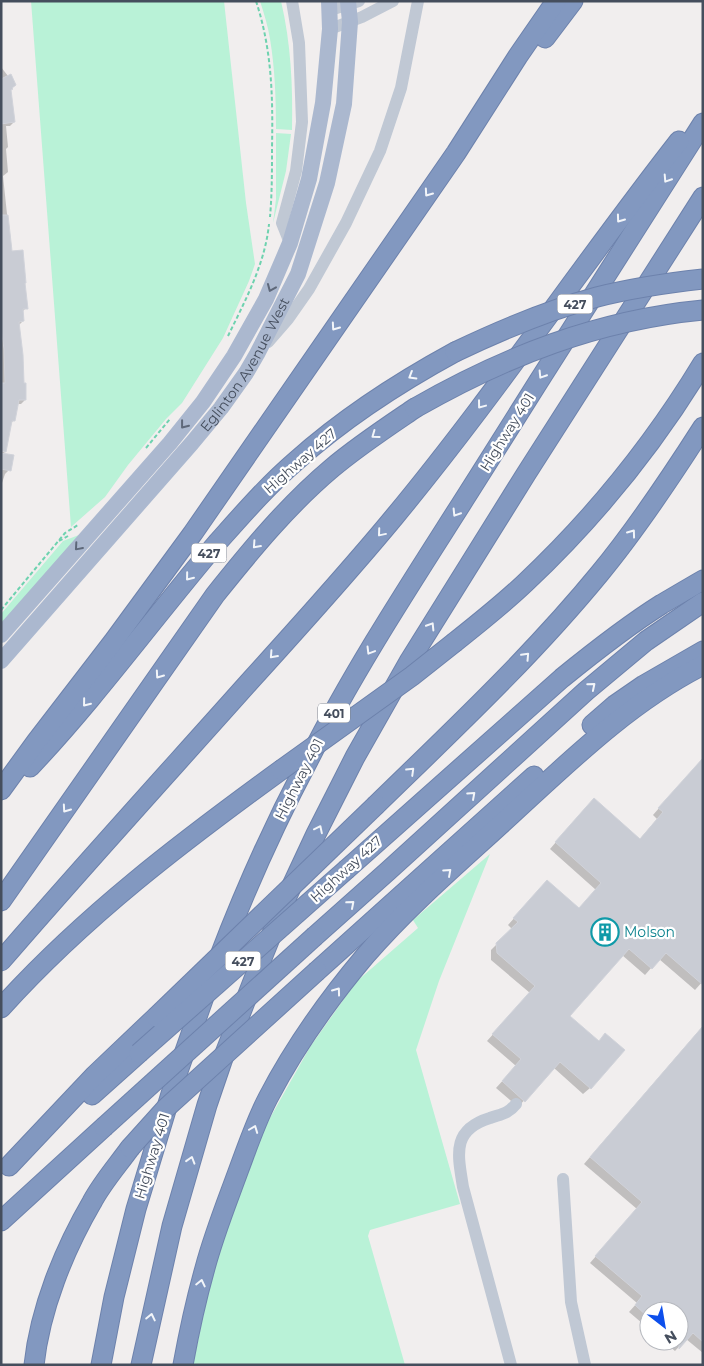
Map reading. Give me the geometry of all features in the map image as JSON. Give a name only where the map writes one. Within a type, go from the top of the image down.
[{"type":"highway","points":[[1,790],[193,533],[456,153],[518,56],[556,1]]},
{"type":"highway","points":[[456,153],[573,1]]},
{"type":"highway","points":[[1,961],[122,823],[359,560],[448,450],[647,182],[703,111]]},
{"type":"highway","name":"Highway 401","points":[[101,1365],[114,1297],[136,1209],[177,1074],[230,930],[287,802],[309,758],[371,648],[703,123]]},
{"type":"highway","points":[[141,1365],[172,1226],[207,1105],[264,953],[288,894],[316,834],[355,757],[410,660],[703,197]]},
{"type":"highway","name":"Highway 427","points":[[1,797],[63,732],[196,567],[230,529],[295,462],[327,436],[394,387],[455,352],[524,321],[560,308],[633,289],[670,282],[703,279]]},
{"type":"highway","points":[[1,901],[215,595],[288,509],[331,469],[374,435],[415,408],[490,368],[568,338],[609,326],[650,317],[703,310]]},
{"type":"highway","points":[[1,1008],[22,984],[60,948],[152,868],[282,770],[412,676],[524,585],[588,519],[630,469],[669,416],[703,363]]},
{"type":"highway","points":[[5,1169],[95,1075],[376,805],[513,669],[572,606],[628,537],[703,427]]},
{"type":"highway","name":"Highway 427","points":[[5,1169],[139,1053],[568,673],[594,652],[662,604],[703,580]]},
{"type":"highway","points":[[1,1221],[586,692],[646,642],[703,602]]},
{"type":"highway","points":[[34,1365],[49,1297],[71,1242],[92,1201],[130,1148],[166,1108],[476,828],[615,706],[644,684],[703,651]]},
{"type":"highway","points":[[183,1365],[205,1267],[256,1123],[268,1098],[312,1025],[349,976],[385,934],[426,892],[597,737],[659,690],[703,665]]},
{"type":"main road","name":"Eglinton Avenue West","points":[[1,661],[192,443],[221,408],[257,354],[298,274],[327,183],[344,104],[352,2]]},
{"type":"main road","name":"Eglinton Avenue West","points":[[1,635],[170,443],[203,402],[234,356],[266,299],[290,243],[309,179],[322,112],[330,29],[329,6]]},
{"type":"street","points":[[290,243],[282,223],[296,171],[302,122],[299,43],[292,1]]},
{"type":"street","points":[[330,29],[362,17],[393,1]]},
{"type":"street","points":[[257,354],[288,319],[308,290],[346,223],[380,151],[401,88],[418,1]]},
{"type":"street","points":[[329,6],[352,2]]},
{"type":"street","points":[[511,1365],[463,1187],[458,1157],[461,1138],[470,1128],[483,1120],[510,1112],[516,1104]]},
{"type":"street","points":[[563,1179],[571,1302],[586,1365]]},
{"type":"path","points":[[226,340],[249,292],[261,261],[268,232],[271,208],[272,82],[267,44],[256,1]]},
{"type":"path","points":[[1,610],[59,541]]},
{"type":"green space","points":[[31,1],[224,1],[246,203],[255,264],[223,338],[182,403],[166,419],[128,465],[105,497],[71,527]]},
{"type":"green space","points":[[260,1],[281,1],[291,65],[292,130],[276,129],[272,50]]},
{"type":"green space","points":[[276,133],[291,134],[286,171],[273,223],[276,199]]},
{"type":"green space","points":[[79,535],[1,627],[1,614],[63,541]]},
{"type":"green space","points":[[490,854],[439,981],[416,1050],[460,1204],[370,1230],[368,1236],[405,1365],[193,1365],[217,1248],[241,1178],[270,1118],[310,1047],[356,982],[418,928],[413,920]]},
{"type":"building","points":[[11,74],[16,85],[11,90],[15,122],[1,124],[1,79]]},
{"type":"building","points":[[1,215],[8,215],[12,251],[23,250],[28,309],[23,309],[24,321],[19,322],[24,383],[26,383],[26,400],[19,400],[15,421],[12,421],[6,452],[1,451],[2,383],[5,383],[1,328]]},
{"type":"building","points":[[1,453],[14,455],[11,471],[1,469]]},
{"type":"building","name":"Molson","points":[[703,758],[703,985],[666,953],[652,969],[629,949],[570,1016],[599,1041],[605,1033],[625,1050],[591,1089],[560,1062],[525,1102],[502,1081],[521,1059],[492,1034],[535,986],[497,953],[496,943],[518,922],[513,918],[547,880],[579,908],[601,883],[555,842],[594,798],[640,839],[663,812],[658,808]]},
{"type":"building","points":[[703,1026],[703,1342],[693,1333],[689,1338],[689,1301],[639,1301],[639,1309],[635,1305],[642,1296],[595,1256],[642,1202],[590,1157]]},
{"type":"place","name":"Molson","points":[[605,932]]}]
